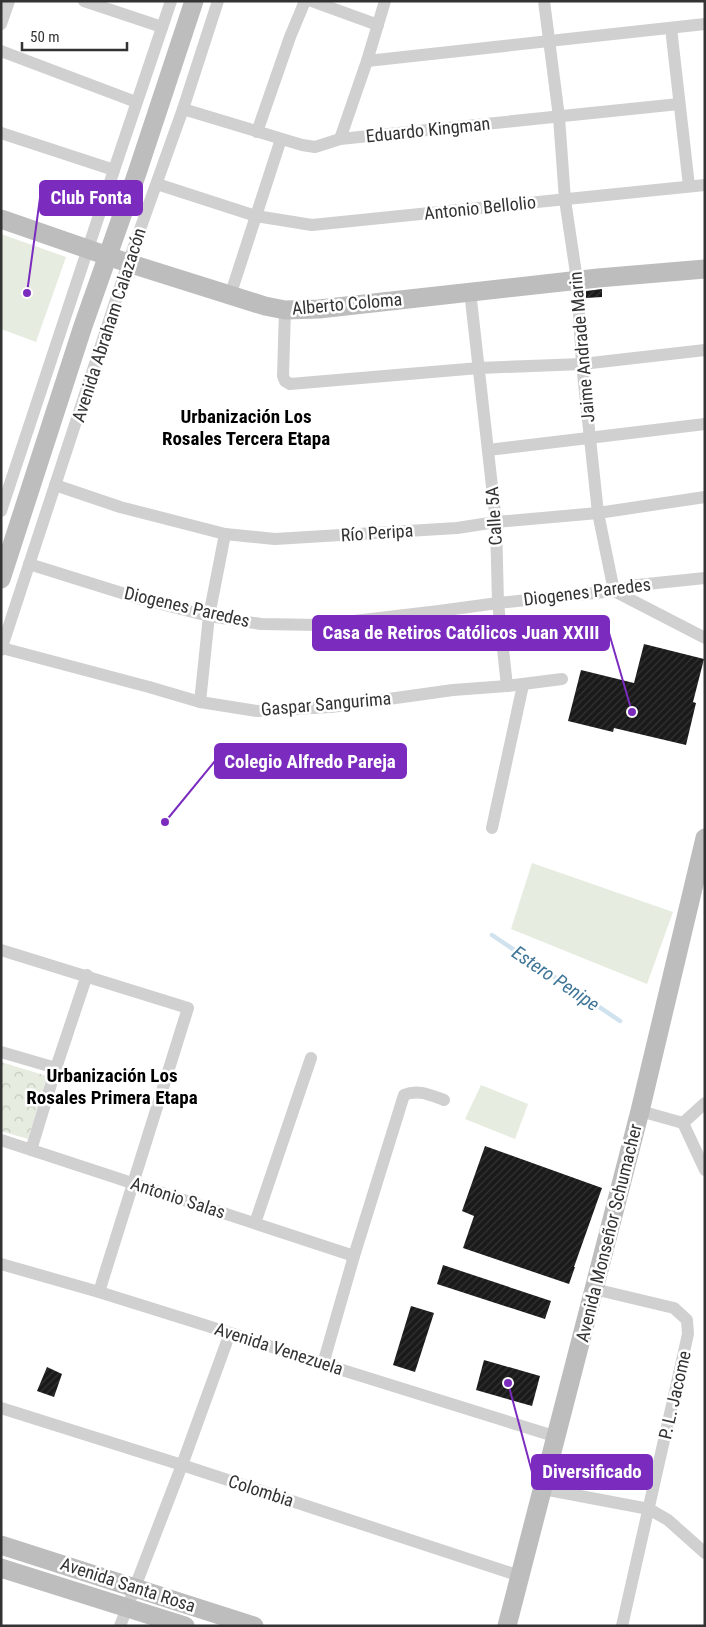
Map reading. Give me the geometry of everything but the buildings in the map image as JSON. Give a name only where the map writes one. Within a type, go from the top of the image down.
[{"type":"street","points":[[1,24],[9,1]]},
{"type":"street","points":[[84,1],[162,27]]},
{"type":"street","points":[[1,511],[171,1]]},
{"type":"street","name":"Avenida Abraham Calazacón","points":[[1,579],[106,256],[137,173],[194,1]]},
{"type":"street","name":"Avenida Abraham Calazacón","points":[[2,649],[128,263],[183,109],[218,1]]},
{"type":"street","points":[[257,132],[290,37],[305,1]]},
{"type":"street","points":[[312,1],[378,25]]},
{"type":"street","points":[[340,139],[386,1]]},
{"type":"street","name":"Jaime Andrade Marin","points":[[544,1],[559,117],[565,200],[577,280],[582,364],[598,513],[614,591]]},
{"type":"street","points":[[367,61],[705,24]]},
{"type":"street","points":[[671,28],[689,186]]},
{"type":"street","points":[[1,51],[136,102]]},
{"type":"street","name":"Eduardo Kingman","points":[[183,109],[281,140],[302,146],[316,147],[340,139],[679,104]]},
{"type":"street","points":[[1,133],[114,170]]},
{"type":"street","points":[[230,296],[281,140]]},
{"type":"street","name":"Antonio Bellolio","points":[[157,184],[256,216],[312,225],[705,185]]},
{"type":"street","name":"Alberto Coloma","points":[[1,219],[88,250],[230,296],[285,310],[319,309],[470,291],[705,269]]},
{"type":"street","name":"Calle 5A","points":[[470,291],[496,522],[498,602],[507,686]]},
{"type":"street","points":[[285,310],[283,376],[285,381],[290,384],[479,368],[582,364],[705,350]]},
{"type":"street","points":[[488,450],[705,424]]},
{"type":"street","name":"Río Peripa","points":[[55,485],[120,507],[225,534],[275,539],[457,528],[496,522],[598,513],[705,497]]},
{"type":"street","points":[[200,702],[209,616],[225,534]]},
{"type":"street","name":"Diogenes Paredes","points":[[29,564],[141,599],[209,616],[261,624],[320,625],[498,602],[614,591],[637,585],[705,578]]},
{"type":"street","points":[[614,591],[705,638]]},
{"type":"street","name":"Gaspar Sangurima","points":[[2,649],[200,702],[257,711],[331,707],[452,690],[507,686]]},
{"type":"street","points":[[507,686],[562,679]]},
{"type":"street","points":[[492,828],[522,685]]},
{"type":"street","name":"Avenida Monseñor Schumacher","points":[[507,1626],[640,1111],[705,838]]},
{"type":"street","points":[[1,950],[87,975],[188,1008],[99,1292]]},
{"type":"street","points":[[31,1150],[87,975]]},
{"type":"street","points":[[1,1052],[56,1068]]},
{"type":"street","points":[[255,1224],[311,1058]]},
{"type":"street","points":[[323,1364],[404,1095],[412,1092],[444,1100]]},
{"type":"street","points":[[683,1123],[705,1103]]},
{"type":"street","points":[[640,1111],[683,1123],[705,1170]]},
{"type":"street","name":"Antonio Salas","points":[[1,1140],[354,1256]]},
{"type":"street","name":"Avenida Venezuela","points":[[1,1264],[230,1332],[323,1364],[557,1437]]},
{"type":"street","name":"P. L. Jacome","points":[[594,1289],[674,1308],[687,1320],[688,1334],[625,1624]]},
{"type":"street","points":[[120,1626],[230,1332]]},
{"type":"street","name":"Colombia","points":[[1,1408],[182,1464],[520,1576]]},
{"type":"street","points":[[543,1489],[649,1509],[668,1520],[705,1552]]},
{"type":"street","name":"Avenida Santa Rosa","points":[[1,1545],[254,1626]]},
{"type":"street","name":"Avenida Santa Rosa","points":[[1,1568],[185,1626]]},
{"type":"green space","points":[[1,234],[66,257],[36,342],[1,329]]},
{"type":"green space","points":[[532,863],[673,912],[647,984],[511,929]]},
{"type":"green space","points":[[1,1062],[47,1076],[28,1139],[1,1131]]},
{"type":"green space","points":[[481,1085],[528,1104],[515,1139],[465,1119]]},
{"type":"waterway","name":"Estero Penipe","points":[[492,935],[620,1021]]},
{"type":"place","name":"Club Fonta","points":[[27,293]]},
{"type":"place","name":"Casa de Retiros Católicos Juan XXIII","points":[[632,712]]},
{"type":"place","name":"Colegio Alfredo Pareja","points":[[165,822]]},
{"type":"place","name":"Diversificado","points":[[508,1383]]},
{"type":"district","name":"Urbanización Los Rosales Tercera Etapa","points":[[246,427]]},
{"type":"district","name":"Urbanización Los Rosales Primera Etapa","points":[[112,1086]]}]
